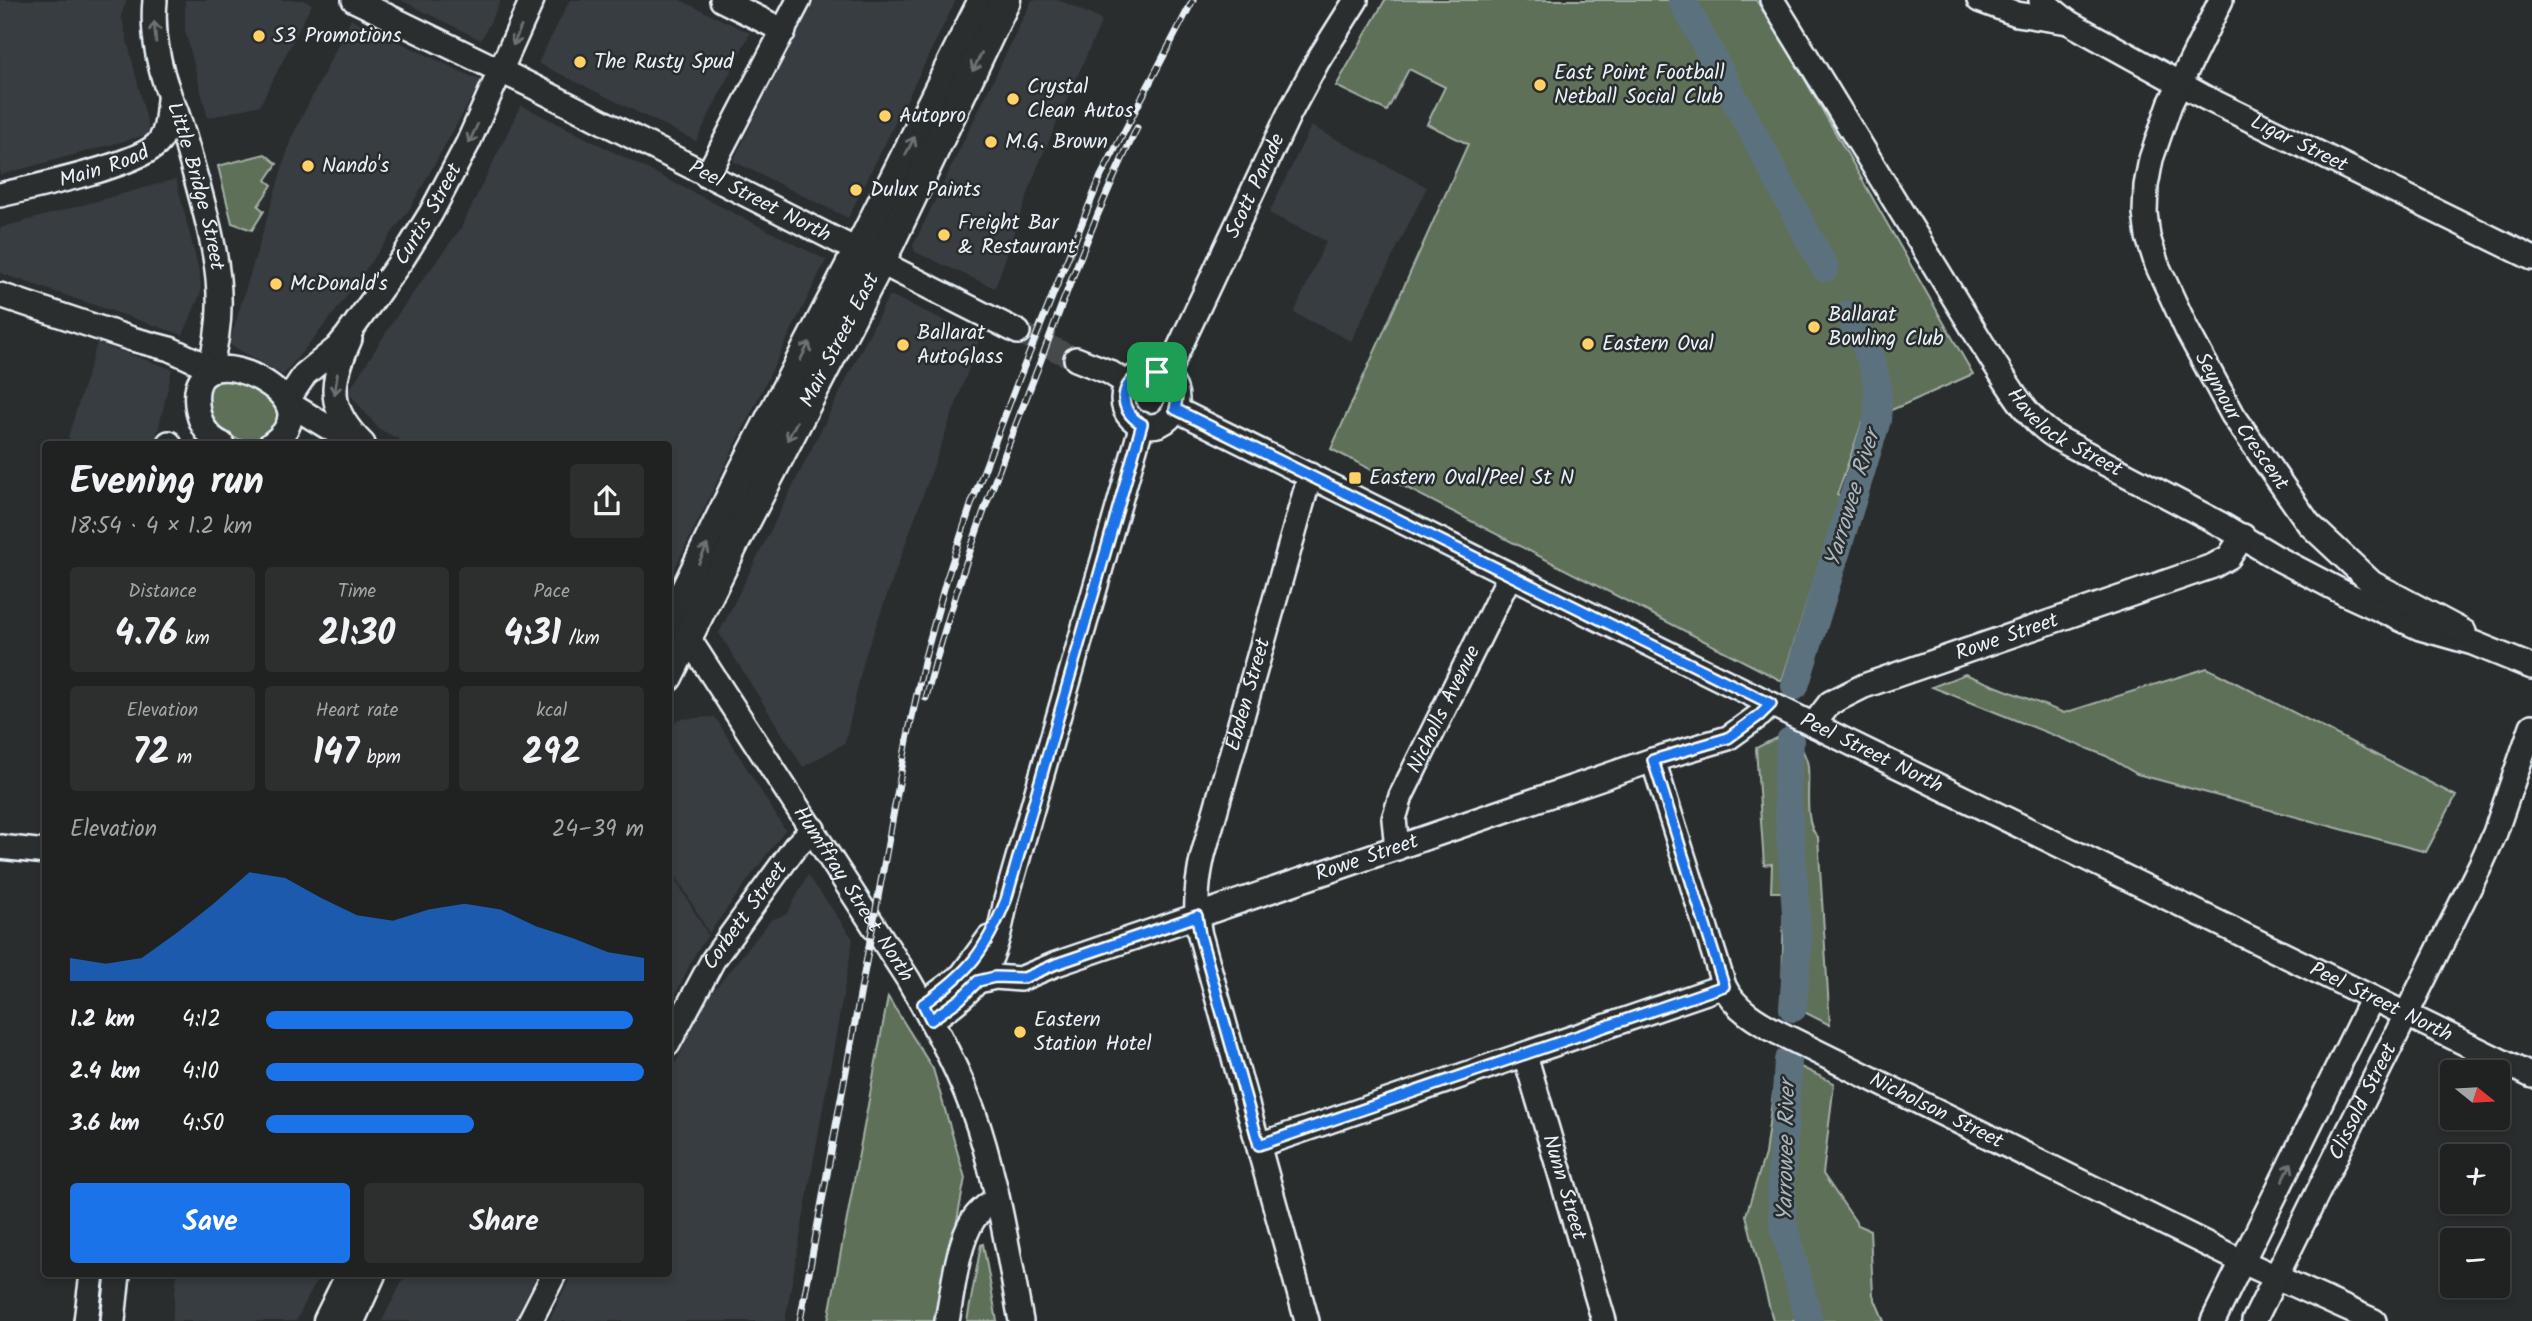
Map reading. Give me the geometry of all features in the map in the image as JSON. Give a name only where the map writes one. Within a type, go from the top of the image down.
[{"type":"main road","name":"Mair Street East","points":[[869,256],[983,0]]},
{"type":"main road","name":"Mair Street East","points":[[672,646],[675,623],[1006,0]]},
{"type":"main road","points":[[328,1321],[350,1277]]},
{"type":"main road","points":[[350,1321],[370,1277]]},
{"type":"street","name":"Little Bridge Street","points":[[155,0],[154,23],[158,54],[214,243],[220,291],[219,326],[210,370],[197,397]]},
{"type":"street","name":"Peel Street North","points":[[354,0],[1018,332]]},
{"type":"street","name":"Curtis Street","points":[[287,402],[305,374],[337,348],[359,320],[431,213],[460,162],[532,0]]},
{"type":"street","points":[[722,0],[784,31]]},
{"type":"street","points":[[707,176],[799,0]]},
{"type":"street","name":"Scott Parade","points":[[1166,376],[1289,114],[1356,0]]},
{"type":"street","name":"Havelock Street","points":[[1772,0],[1991,358],[2032,419],[2059,439],[2243,536],[2273,555],[2414,626],[2473,642],[2522,662]]},
{"type":"street","name":"Ligar Street","points":[[1979,0],[2017,14],[2068,22]]},
{"type":"street","name":"Ligar Street","points":[[2041,0],[2068,22],[2180,83],[2532,258]]},
{"type":"street","name":"Seymour Crescent","points":[[2221,0],[2165,117],[2151,159],[2145,198],[2146,223],[2150,246],[2160,274],[2233,415],[2301,513],[2372,583],[2522,662]]},
{"type":"street","name":"Main Road","points":[[0,195],[144,155],[162,137],[167,123],[169,96]]},
{"type":"street","points":[[0,295],[179,350],[193,348],[211,339],[219,326]]},
{"type":"street","points":[[359,320],[341,360],[334,392],[340,416],[361,441]]},
{"type":"street","points":[[157,345],[210,370],[233,368],[245,372],[272,387],[287,402],[352,441]]},
{"type":"street","points":[[157,345],[182,369],[191,382],[197,397],[204,435]]},
{"type":"street","points":[[1076,359],[1109,372],[1128,384]]},
{"type":"street","points":[[1146,372],[1157,372],[1166,376],[1177,391],[1175,409],[1161,423],[1152,426],[1142,424],[1126,411],[1123,401],[1128,384],[1137,375],[1146,372]]},
{"type":"street","points":[[276,441],[282,436],[288,424],[290,413],[287,402]]},
{"type":"street","name":"Peel Street North","points":[[1175,409],[2532,1076]]},
{"type":"street","points":[[927,1012],[960,999],[978,981],[990,962],[999,939],[1006,900],[1142,424]]},
{"type":"street","points":[[278,441],[288,436],[310,434],[338,441]]},
{"type":"street","name":"Ebden Street","points":[[1307,1321],[1197,916],[1198,881],[1203,855],[1310,475]]},
{"type":"street","name":"Rowe Street","points":[[2213,566],[2229,556],[2243,536]]},
{"type":"street","name":"Rowe Street","points":[[978,981],[995,977],[1020,979],[1691,748],[1716,732],[1784,710],[1830,703],[1864,686],[2213,566],[2273,555]]},
{"type":"street","name":"Nicholls Avenue","points":[[1397,848],[1394,819],[1401,796],[1510,575]]},
{"type":"street","name":"Humffray Street North","points":[[675,623],[813,829],[927,1012],[971,1107],[997,1198],[1021,1321]]},
{"type":"street","name":"Clissold Street","points":[[2254,1321],[2486,853],[2532,726]]},
{"type":"street","name":"Nicholson Street","points":[[1653,760],[1724,986],[1732,1000],[1746,1013],[1779,1033],[2243,1262],[2374,1321]]},
{"type":"street","name":"Corbett Street","points":[[672,1037],[713,960],[795,847],[813,829]]},
{"type":"street","points":[[0,847],[42,852]]},
{"type":"street","points":[[927,1012],[971,964],[994,929],[1006,900]]},
{"type":"street","points":[[999,939],[1001,948],[1010,960],[1025,968],[1041,970]]},
{"type":"street","points":[[1259,1145],[1724,986]]},
{"type":"street","name":"Clissold Street","points":[[2222,1320],[2243,1262],[2372,998]]},
{"type":"street","name":"Nunn Street","points":[[1525,1055],[1604,1321]]},
{"type":"street","points":[[947,1321],[960,1259],[970,1227],[978,1213],[997,1198]]},
{"type":"street","points":[[2269,1210],[2283,1222],[2302,1225]]},
{"type":"street","points":[[86,1321],[92,1277]]},
{"type":"street","points":[[113,1321],[118,1277]]},
{"type":"street","points":[[530,1321],[552,1277]]},
{"type":"shaded area","points":[[0,0],[127,0],[121,15],[150,134],[0,175]]},
{"type":"shaded area","points":[[185,0],[302,0],[312,4],[260,105],[208,118],[185,30]]},
{"type":"shaded area","points":[[401,0],[501,0],[481,40]]},
{"type":"shaded area","points":[[570,0],[680,0],[750,33],[696,141],[538,63]]},
{"type":"shaded area","points":[[813,0],[956,0],[848,218],[733,161]]},
{"type":"shaded area","points":[[1032,0],[1059,0],[1102,20],[1037,168],[995,288],[915,252],[913,246]]},
{"type":"shaded area","points":[[351,19],[481,81],[410,208],[335,312],[283,375],[229,344],[291,139]]},
{"type":"shaded area","points":[[521,105],[826,260],[672,574],[672,441],[402,441],[379,429],[348,392],[400,311],[461,228]]},
{"type":"shaded area","points":[[1311,126],[1427,187],[1351,341],[1294,313],[1326,241],[1269,213]]},
{"type":"shaded area","points":[[176,179],[200,276],[201,292],[183,335],[0,273],[0,228]]},
{"type":"shaded area","points":[[892,296],[980,337],[864,659],[845,743],[803,767],[719,633],[888,297]]},
{"type":"shaded area","points":[[97,343],[172,369],[156,441],[71,441],[68,437]]},
{"type":"shaded area","points":[[715,717],[785,830],[709,933],[672,868],[672,729],[677,719]]},
{"type":"shaded area","points":[[672,874],[708,935],[695,954],[672,1002]]},
{"type":"shaded area","points":[[808,875],[853,939],[785,1321],[549,1321],[571,1277],[672,1277],[672,1071],[705,1001],[771,920],[787,914]]},
{"type":"shaded area","points":[[177,1277],[318,1277],[296,1321],[172,1321]]},
{"type":"shaded area","points":[[404,1277],[536,1277],[514,1321],[382,1321]]},
{"type":"green space","points":[[1385,0],[1756,0],[1787,48],[1973,374],[1862,423],[1837,495],[1841,497],[1782,681],[1331,449],[1468,144],[1427,124],[1445,87],[1409,69],[1387,111],[1336,86]]},
{"type":"green space","points":[[265,154],[277,164],[266,180],[272,185],[258,206],[264,211],[252,230],[232,223],[218,166]]},
{"type":"green space","points":[[230,379],[251,386],[270,401],[276,410],[278,420],[273,429],[262,437],[236,439],[225,433],[209,414],[207,392],[214,384]]},
{"type":"green space","points":[[2207,668],[2456,796],[2426,852],[2137,774],[2106,756],[1932,687],[1965,674],[2064,713]]},
{"type":"green space","points":[[1778,737],[1797,739],[1807,763],[1810,823],[1818,837],[1830,1025],[1782,1001],[1784,892],[1771,892],[1772,864],[1764,865],[1756,748]]},
{"type":"green space","points":[[888,997],[933,1069],[965,1178],[938,1321],[828,1321]]},
{"type":"green space","points":[[1778,1056],[1834,1083],[1823,1174],[1858,1225],[1870,1230],[1873,1295],[1884,1321],[1773,1321],[1746,1215],[1765,1154]]},
{"type":"green space","points":[[983,1244],[997,1321],[967,1321],[981,1245]]},
{"type":"waterway","name":"Yarrowee River","points":[[1682,0],[1825,268]]},
{"type":"waterway","name":"Yarrowee River","points":[[1795,686],[1877,420],[1876,377],[1863,340],[1849,314]]},
{"type":"waterway","name":"Yarrowee River","points":[[1790,741],[1787,789],[1798,940],[1793,1008]]},
{"type":"waterway","name":"Yarrowee River","points":[[1788,1061],[1781,1181],[1783,1222],[1809,1321]]},
{"type":"tunnel","points":[[1018,332],[1076,359]]},
{"type":"railway","points":[[800,1321],[907,740],[925,657],[946,581],[972,502],[1016,386],[1101,176],[1193,0]]},
{"type":"railway","points":[[926,698],[950,613],[992,489],[1085,245],[1137,128]]},
{"type":"place","name":"S3 Promotions","points":[[259,36]]},
{"type":"place","name":"The Rusty Spud","points":[[580,62]]},
{"type":"place","name":"East Point Football Netball Social Club","points":[[1540,85]]},
{"type":"place","name":"Crystal Clean Autos","points":[[1013,99]]},
{"type":"place","name":"Autopro","points":[[885,116]]},
{"type":"place","name":"M.G. Brown","points":[[991,142]]},
{"type":"place","name":"Nando's","points":[[308,166]]},
{"type":"place","name":"Dulux Paints","points":[[856,190]]},
{"type":"place","name":"Freight Bar & Restaurant","points":[[944,235]]},
{"type":"place","name":"McDonald's","points":[[276,284]]},
{"type":"place","name":"Ballarat Bowling Club","points":[[1814,327]]},
{"type":"place","name":"Eastern Oval","points":[[1588,344]]},
{"type":"place","name":"Ballarat AutoGlass","points":[[903,345]]},
{"type":"place","name":"Eastern Oval/Peel St N","points":[[1355,478]]},
{"type":"place","name":"Eastern Station Hotel","points":[[1020,1032]]},
{"type":"route","points":[[1157,372],[1166,376],[1177,391],[1175,409],[1771,704],[1724,740],[1653,760],[1724,986],[1259,1145],[1197,916],[1056,964],[1024,978],[995,977],[978,981],[968,993],[931,1020],[923,1004],[957,979],[971,964],[994,929],[1006,900],[1142,424],[1126,411],[1124,391],[1137,375],[1157,372]]}]
